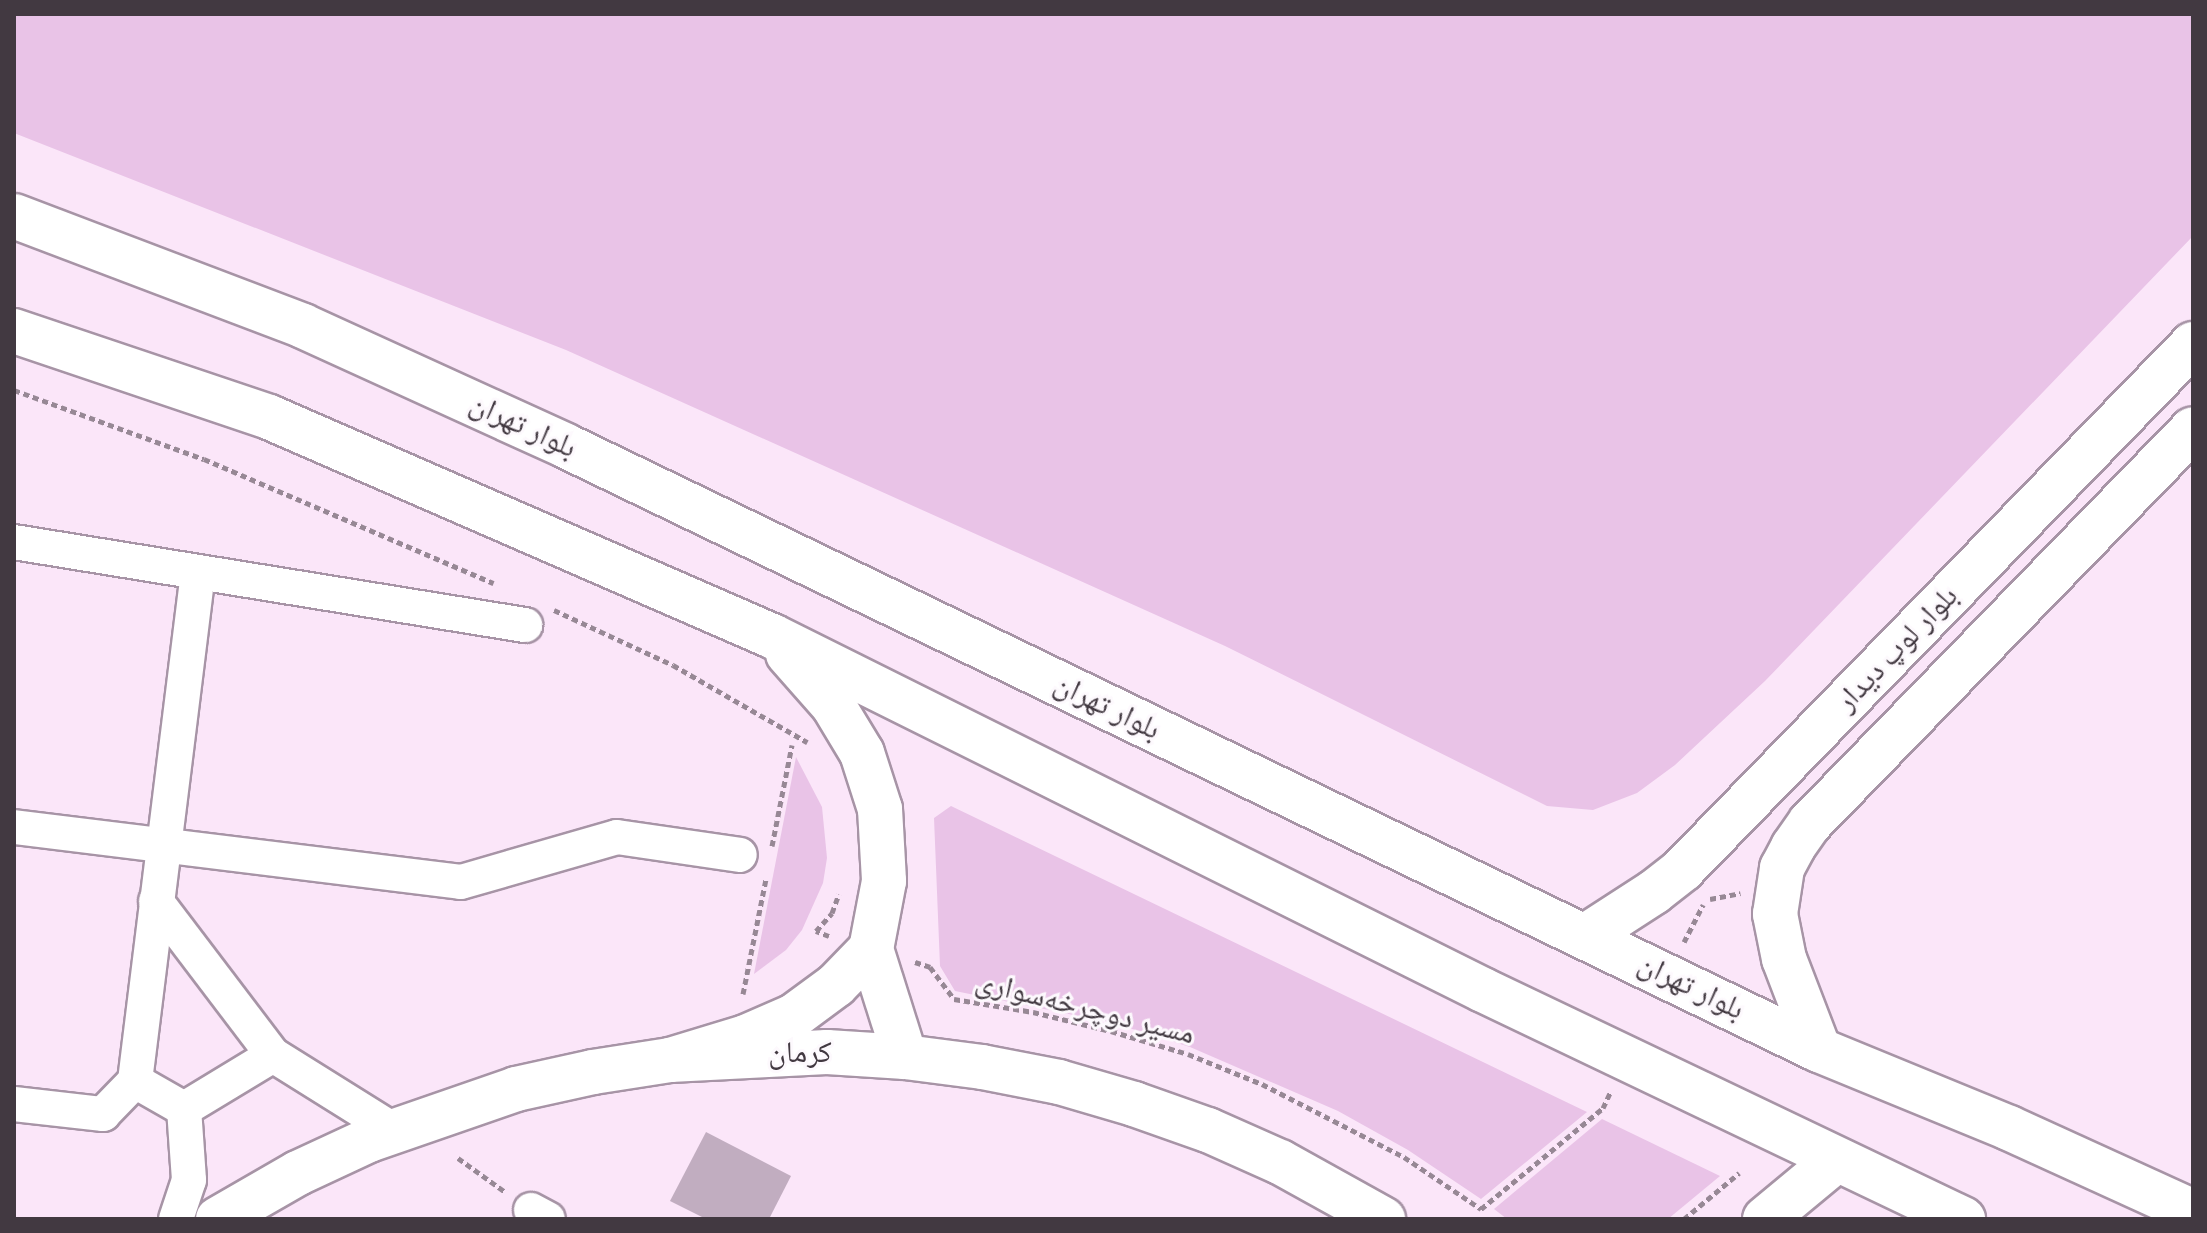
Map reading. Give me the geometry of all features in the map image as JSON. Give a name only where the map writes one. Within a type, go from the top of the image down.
[{"type":"main road","name":"بلوار تهران","points":[[14,216],[303,326],[552,439],[1819,1050],[2009,1128],[2193,1212]]},
{"type":"main road","points":[[14,331],[269,417],[772,636],[1483,990],[1963,1219]]},
{"type":"main road","name":"بلوار لوپ دیدار","points":[[1586,936],[1654,892],[1683,869],[2193,344]]},
{"type":"main road","points":[[2138,400],[2189,439]]},
{"type":"main road","name":"بلوار لوپ دیدار","points":[[1819,1050],[1784,959],[1776,925],[1777,890],[1793,847],[1810,823],[2189,439]]},
{"type":"main road","points":[[772,636],[833,705],[862,753],[880,809],[884,881],[871,949],[905,1057]]},
{"type":"main road","points":[[670,1060],[746,1037],[794,1016],[836,985],[871,949]]},
{"type":"main road","name":"کرمان","points":[[218,1219],[298,1173],[393,1130],[516,1089],[670,1060],[827,1052],[905,1057],[1044,1079],[1134,1104],[1208,1130],[1280,1162],[1383,1219]]},
{"type":"main road","points":[[1765,1219],[1836,1160]]},
{"type":"street","points":[[14,542],[525,625]]},
{"type":"street","points":[[14,1104],[103,1114],[135,1081],[162,843],[198,572]]},
{"type":"street","points":[[14,827],[461,882],[617,837],[740,855]]},
{"type":"street","points":[[156,901],[273,1055],[393,1130]]},
{"type":"street","points":[[184,1109],[273,1055]]},
{"type":"street","points":[[135,1081],[184,1109]]},
{"type":"street","points":[[176,1219],[189,1180],[184,1109]]},
{"type":"path","points":[[735,710],[740,701]]},
{"type":"path","name":"مسیر دوچرخه‌سواری","points":[[930,967],[954,999],[1033,1012],[1111,1031],[1188,1054],[1262,1084],[1404,1157],[1481,1209],[1603,1108]]},
{"type":"path","points":[[458,1158],[539,1215]]},
{"type":"path","points":[[1684,1219],[1739,1173]]},
{"type":"shaded area","points":[[14,14],[2193,14],[2193,236],[1765,681],[1675,765],[1637,793],[1593,810],[1547,806],[1225,646],[566,350],[14,133]]},
{"type":"shaded area","points":[[796,757],[822,807],[827,858],[823,883],[802,930],[786,950],[754,974]]},
{"type":"shaded area","points":[[951,806],[1587,1112],[1481,1199],[1408,1150],[1338,1111],[1190,1047],[1113,1023],[955,991],[940,966],[934,818]]},
{"type":"shaded area","points":[[1602,1119],[1720,1176],[1668,1219],[1507,1219],[1494,1209]]},
{"type":"building","points":[[706,1132],[791,1176],[769,1219],[706,1219],[670,1201]]}]
